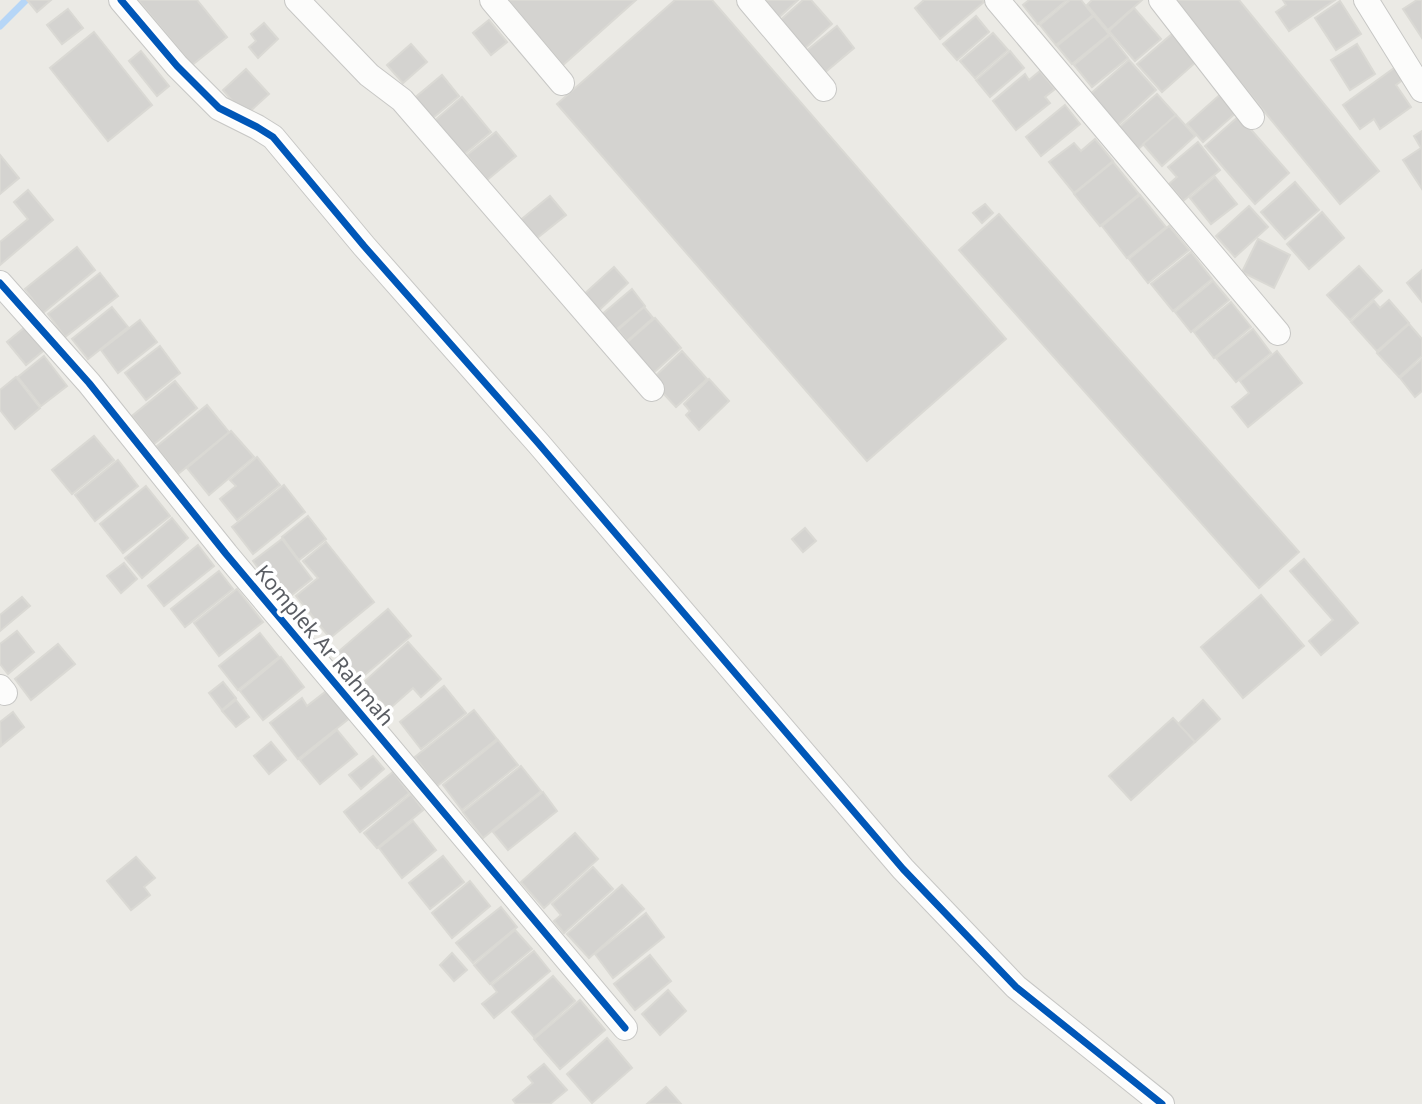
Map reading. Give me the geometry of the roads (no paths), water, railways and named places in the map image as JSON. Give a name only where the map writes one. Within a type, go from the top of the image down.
[{"type":"street","points":[[121,0],[177,66],[219,108],[273,137],[364,246],[538,443],[903,869],[1016,987],[1162,1104]]},
{"type":"street","points":[[297,0],[369,75],[402,100],[652,389]]},
{"type":"street","points":[[492,0],[562,83]]},
{"type":"street","points":[[749,0],[824,89]]},
{"type":"street","points":[[997,0],[1278,333]]},
{"type":"street","points":[[1161,0],[1252,117]]},
{"type":"street","points":[[1366,0],[1422,90]]},
{"type":"street","name":"Komplek Ar Rahmah","points":[[0,283],[89,383],[226,554],[625,1028]]},
{"type":"waterway","points":[[0,26],[26,0]]}]
